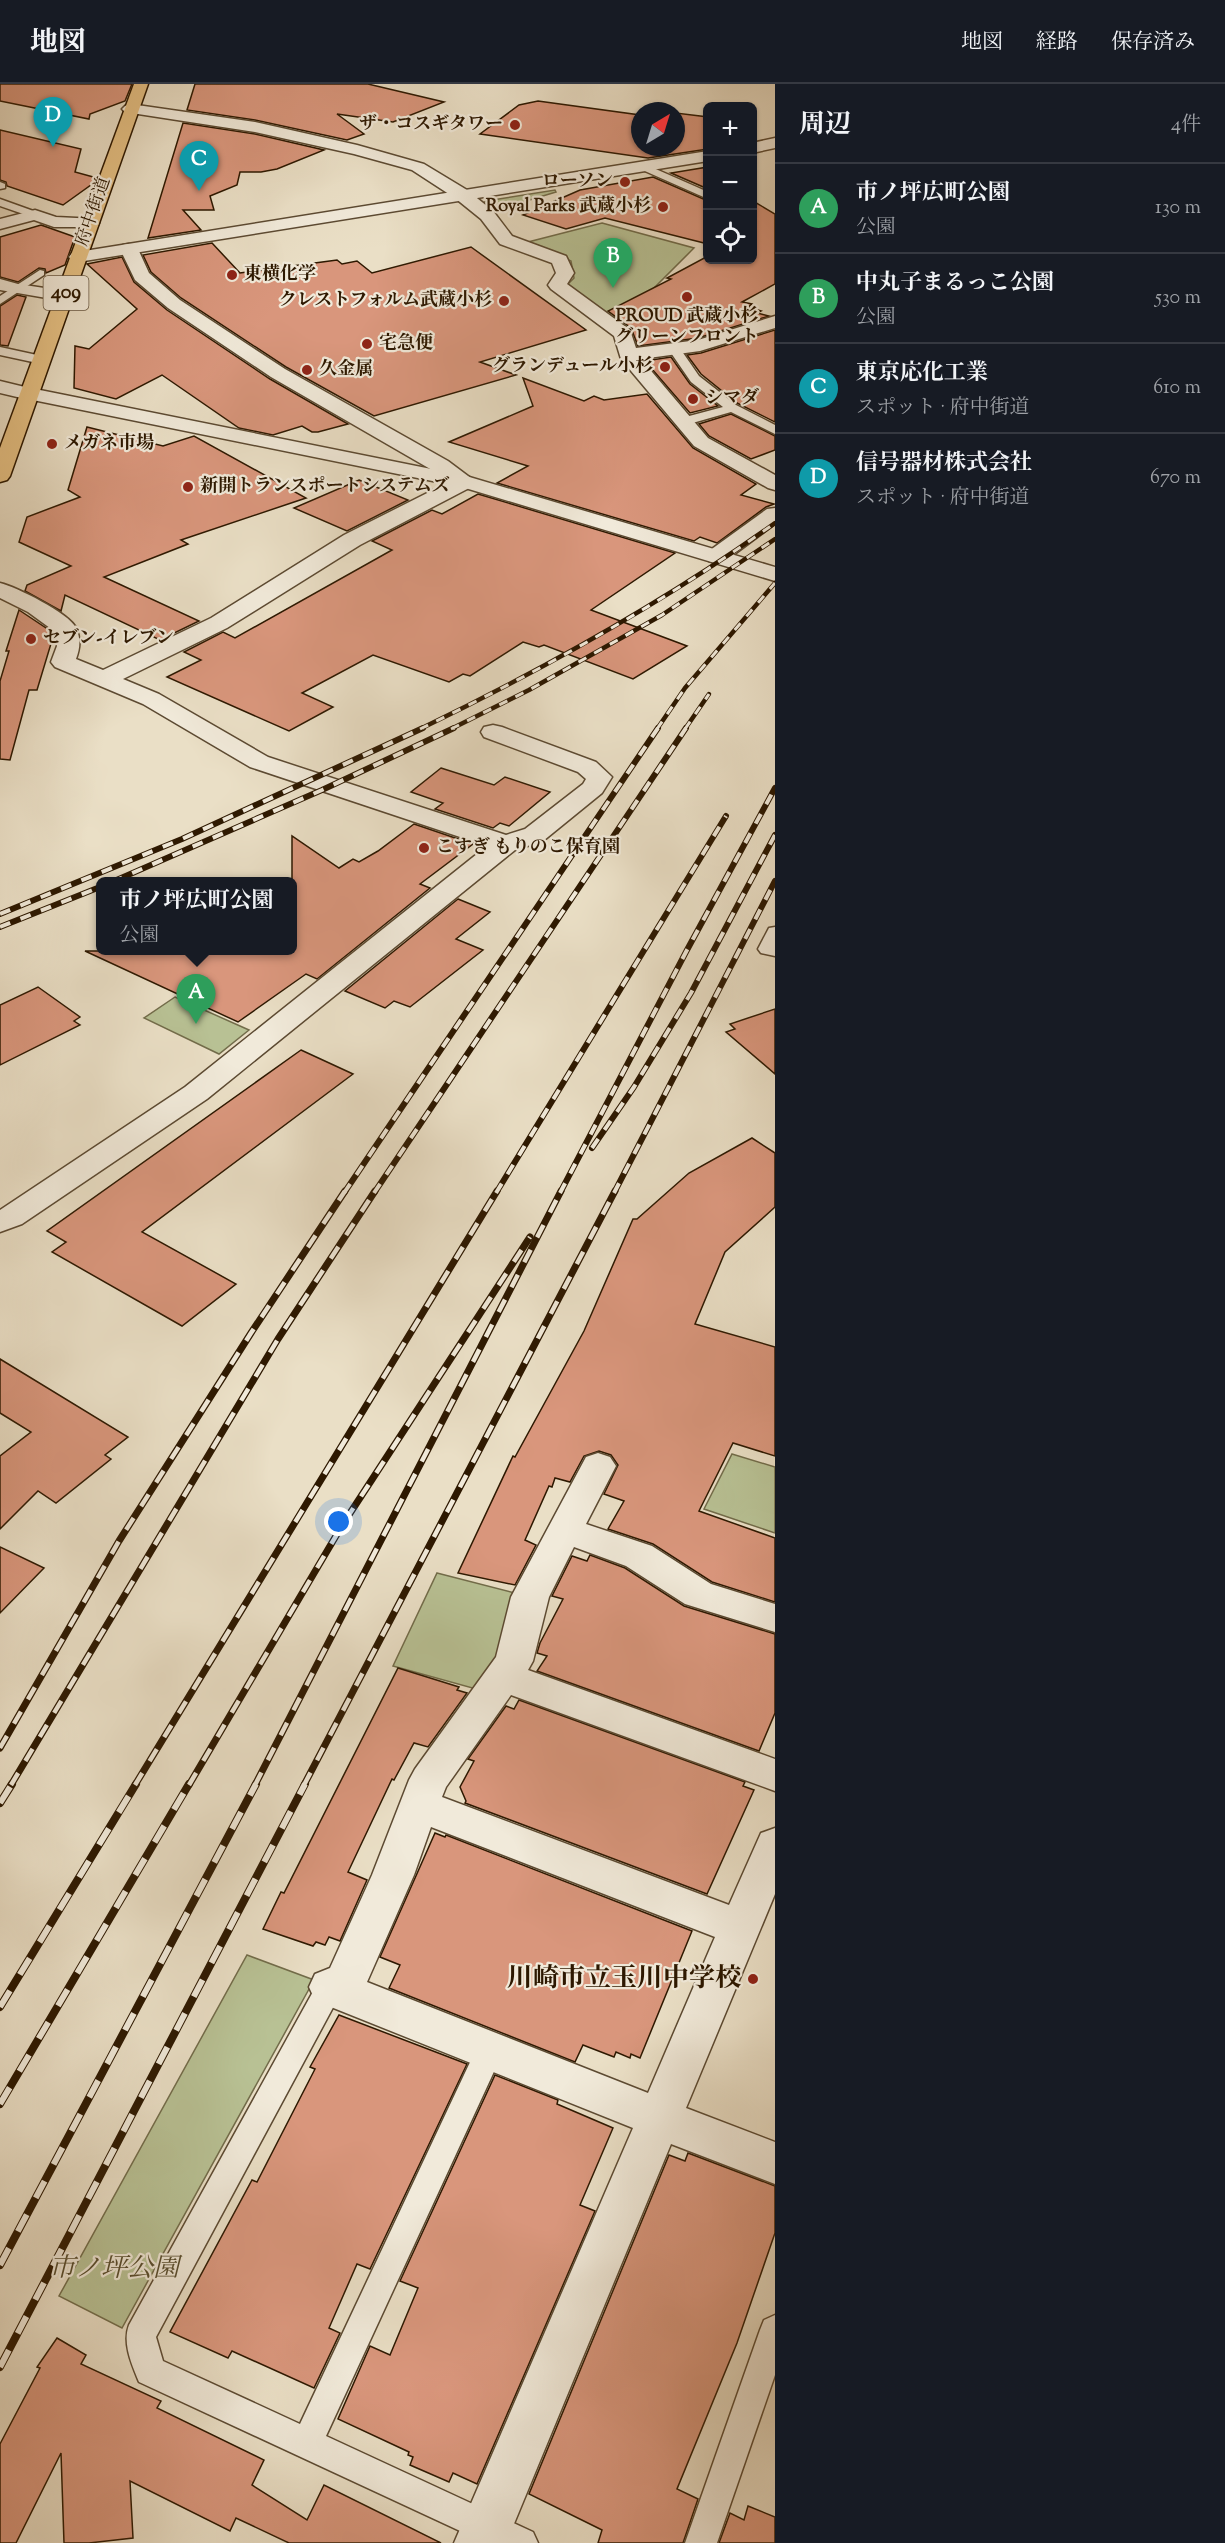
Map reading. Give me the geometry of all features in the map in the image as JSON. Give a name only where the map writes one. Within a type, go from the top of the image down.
[{"type":"highway","name":"府中街道","points":[[0,476],[130,109],[141,84]]},
{"type":"street","points":[[130,109],[232,123],[418,166],[488,215],[506,240],[560,260],[565,273],[557,285],[623,334],[628,355],[700,442],[775,484]]},
{"type":"street","points":[[757,147],[775,143]]},
{"type":"street","points":[[78,258],[461,194],[703,157]]},
{"type":"street","points":[[0,224],[35,214],[54,222],[91,223]]},
{"type":"street","points":[[129,249],[141,276],[174,304],[278,373],[441,465],[466,482]]},
{"type":"street","points":[[8,286],[64,296]]},
{"type":"street","points":[[628,355],[675,350],[775,321]]},
{"type":"street","points":[[0,387],[466,482],[775,573]]},
{"type":"street","points":[[104,678],[219,623],[352,540],[466,482]]},
{"type":"street","points":[[717,556],[775,514]]},
{"type":"street","points":[[0,590],[36,607],[65,627],[69,646],[63,662],[151,699],[259,762],[506,844]]},
{"type":"street","points":[[0,1222],[11,1217],[196,1093],[506,844],[534,836],[594,788],[599,777],[587,767],[493,732]]},
{"type":"street","points":[[598,1466],[530,1597],[514,1661],[429,1780],[393,1875],[336,1990],[775,2163]]},
{"type":"street","points":[[565,1530],[639,1556],[698,1594],[775,1618]]},
{"type":"street","points":[[503,1676],[775,1774]]},
{"type":"street","points":[[420,1806],[740,1928]]},
{"type":"street","points":[[496,2538],[659,2116],[775,1845]]},
{"type":"lane","points":[[642,166],[703,194]]},
{"type":"lane","points":[[0,202],[35,214]]},
{"type":"lane","points":[[0,301],[8,286],[40,273]]},
{"type":"lane","points":[[675,350],[695,379],[732,408],[775,430]]},
{"type":"lane","points":[[0,351],[42,360]]},
{"type":"lane","points":[[682,422],[732,408]]},
{"type":"lane","points":[[775,932],[767,949],[775,951]]},
{"type":"lane","points":[[336,1990],[140,2336],[150,2371],[308,2443],[496,2538]]},
{"type":"lane","points":[[308,2443],[489,2052]]},
{"type":"lane","points":[[702,2543],[775,2330]]},
{"type":"green space","points":[[555,190],[556,192],[493,211],[482,204],[486,201]]},
{"type":"green space","points":[[602,223],[694,248],[649,293],[705,338],[677,346],[641,350],[625,331],[568,284],[574,278],[571,261],[528,242]]},
{"type":"green space","points":[[175,997],[249,1030],[219,1054],[144,1018]]},
{"type":"green space","points":[[732,1454],[775,1467],[775,1533],[704,1509]]},
{"type":"green space","points":[[437,1573],[530,1597],[514,1661],[476,1689],[393,1666]]},
{"type":"green space","name":"市ノ坪公園","points":[[247,1955],[314,1980],[122,2328],[59,2296]]},
{"type":"building","points":[[0,84],[132,84],[125,101],[90,114],[89,119],[0,101]]},
{"type":"building","points":[[195,84],[368,84],[444,102],[393,122],[337,114],[364,134],[347,140],[255,120],[187,110]]},
{"type":"building","name":"ザ・コスギタワー","points":[[538,101],[631,114],[631,156],[480,134],[519,105]]},
{"type":"building","name":"ザ・コスギタワー","points":[[685,114],[703,116],[703,150],[685,152]]},
{"type":"building","points":[[183,123],[255,134],[324,150],[277,169],[240,172],[237,185],[210,196],[214,210],[183,210],[201,230],[148,238]]},
{"type":"building","points":[[0,130],[81,149],[75,172],[97,178],[95,182],[63,205],[7,186],[6,182],[0,180]]},
{"type":"building","name":"ザ・コスギタワー","points":[[634,156],[661,156],[648,158]]},
{"type":"building","points":[[703,168],[703,187],[671,173]]},
{"type":"building","points":[[653,177],[703,199],[703,243],[605,218],[566,229],[523,215],[580,190]]},
{"type":"building","points":[[757,203],[775,214],[775,284],[742,302],[752,304],[748,307],[761,311],[757,313],[769,316],[698,338],[638,346],[631,328],[608,311],[671,279],[667,278],[703,259],[703,264],[757,264]]},
{"type":"building","points":[[41,225],[75,237],[65,265],[46,273],[45,269],[39,268],[18,282],[0,277],[0,237]]},
{"type":"building","points":[[212,243],[240,273],[337,260],[342,264],[357,261],[372,273],[471,247],[586,330],[480,362],[516,375],[374,416],[286,367],[181,298],[151,272],[143,255]]},
{"type":"building","points":[[122,257],[134,282],[167,310],[270,379],[348,424],[318,432],[312,432],[302,426],[273,435],[239,428],[162,375],[116,399],[74,388],[75,346],[89,349],[137,309],[87,264]]},
{"type":"building","points":[[17,295],[26,297],[8,346],[0,345],[0,306]]},
{"type":"building","points":[[775,330],[775,422],[737,403],[701,374],[687,355],[701,353]]},
{"type":"building","points":[[671,357],[690,384],[718,406],[690,413],[645,361]]},
{"type":"building","points":[[523,378],[584,401],[594,396],[604,400],[647,394],[693,448],[756,484],[741,495],[774,504],[766,507],[717,543],[700,537],[694,541],[497,483],[528,466],[449,442],[533,406]]},
{"type":"building","points":[[731,414],[775,436],[775,450],[751,459],[709,436],[699,424]]},
{"type":"building","points":[[87,427],[163,446],[194,436],[306,498],[181,540],[188,544],[104,577],[199,621],[160,640],[65,595],[61,611],[25,591],[27,585],[71,566],[19,542],[27,517],[80,497],[68,490]]},
{"type":"building","points":[[359,480],[408,500],[347,531],[294,508]]},
{"type":"building","points":[[478,494],[675,553],[591,610],[687,646],[633,679],[544,645],[539,647],[523,642],[470,676],[463,674],[449,682],[373,655],[302,693],[333,707],[289,731],[167,677],[201,660],[184,652],[223,632],[235,638],[392,550],[372,541],[432,510],[442,514]]},
{"type":"building","points":[[19,610],[52,632],[53,637],[37,690],[29,690],[10,760],[0,759],[0,681],[9,651],[6,651]]},
{"type":"building","points":[[441,768],[494,785],[505,777],[550,792],[509,826],[500,823],[493,828],[435,809],[443,803],[411,792]]},
{"type":"building","points":[[414,824],[473,844],[420,884],[430,888],[317,979],[306,974],[238,1022],[85,951],[96,951],[96,955],[297,955],[297,877],[292,877],[292,836],[339,868],[353,859],[359,862]]},
{"type":"building","points":[[458,899],[490,912],[456,939],[483,950],[410,1007],[394,1001],[385,1008],[345,991]]},
{"type":"building","points":[[38,987],[80,1017],[74,1021],[80,1025],[0,1065],[0,1005]]},
{"type":"building","points":[[775,1009],[775,1074],[726,1032],[735,1029],[730,1024]]},
{"type":"building","points":[[301,1050],[353,1074],[142,1232],[236,1284],[182,1326],[52,1252],[66,1242],[47,1231]]},
{"type":"building","points":[[752,1138],[775,1153],[775,1207],[725,1252],[695,1324],[775,1347],[775,1456],[733,1443],[699,1511],[775,1538],[775,1602],[712,1582],[653,1544],[608,1529],[624,1501],[604,1494],[618,1465],[611,1455],[599,1451],[584,1456],[570,1482],[555,1478],[552,1487],[549,1486],[525,1540],[536,1545],[515,1585],[458,1573],[513,1456],[515,1457],[584,1331],[633,1219],[637,1219],[689,1173]]},
{"type":"building","points":[[0,1359],[128,1437],[105,1455],[111,1459],[56,1503],[38,1491],[0,1529],[0,1456],[31,1432],[0,1413]]},
{"type":"building","points":[[0,1547],[44,1568],[0,1613]]},
{"type":"building","points":[[590,1555],[625,1568],[684,1606],[775,1634],[775,1713],[759,1751],[537,1671],[547,1656],[537,1653],[540,1643],[563,1599],[552,1596],[572,1556],[587,1561]]},
{"type":"building","points":[[398,1668],[459,1687],[457,1690],[467,1693],[428,1747],[414,1743],[394,1780],[392,1779],[348,1872],[367,1880],[340,1941],[329,1937],[325,1945],[316,1942],[313,1946],[263,1929],[281,1892],[284,1893]]},
{"type":"building","points":[[519,1700],[745,1782],[743,1786],[754,1790],[707,1894],[465,1803],[460,1787],[474,1761],[468,1759],[506,1706],[514,1709]]},
{"type":"building","points":[[435,1833],[445,1837],[446,1835],[692,1931],[640,2058],[631,2054],[630,2058],[616,2052],[614,2057],[583,2045],[575,2062],[389,1988],[400,1965],[380,1957]]},
{"type":"building","points":[[339,2015],[467,2064],[370,2269],[357,2264],[329,2328],[340,2333],[314,2388],[232,2351],[228,2358],[170,2332],[252,2180],[257,2182],[315,2069],[310,2067]]},
{"type":"building","points":[[495,2075],[558,2100],[557,2104],[613,2128],[580,2205],[595,2211],[477,2484],[453,2473],[449,2482],[410,2465],[413,2457],[408,2455],[409,2452],[338,2419],[370,2346],[390,2355],[418,2288],[400,2281]]},
{"type":"building","points":[[688,2153],[775,2186],[775,2233],[737,2343],[677,2489],[698,2499],[683,2543],[598,2543],[602,2530],[529,2494],[669,2155],[685,2161]]},
{"type":"building","points":[[57,2338],[86,2355],[81,2364],[161,2401],[157,2408],[264,2460],[252,2485],[307,2520],[324,2485],[441,2543],[289,2543],[236,2518],[230,2531],[130,2481],[133,2538],[89,2543],[64,2543],[61,2453],[16,2543],[0,2543],[0,2444],[40,2368],[37,2367]]},
{"type":"building","points":[[748,2506],[775,2517],[775,2543],[719,2543],[730,2513],[744,2520]]},
{"type":"railway","points":[[420,729],[602,634],[690,580],[775,523]]},
{"type":"railway","points":[[451,729],[529,690],[662,615],[775,539]]},
{"type":"railway","points":[[657,729],[685,688],[775,583]]},
{"type":"railway","points":[[685,729],[709,694]]},
{"type":"railway","points":[[0,914],[182,839],[423,728]]},
{"type":"railway","points":[[123,877],[322,790],[454,728]]},
{"type":"railway","points":[[344,1193],[658,728]]},
{"type":"railway","points":[[374,1193],[686,728]]},
{"type":"railway","points":[[560,1193],[775,788]]},
{"type":"railway","points":[[496,1193],[726,816]]},
{"type":"railway","points":[[592,1148],[634,1087],[691,993],[775,835]]},
{"type":"railway","points":[[614,1193],[775,881]]},
{"type":"railway","points":[[0,927],[96,889]]},
{"type":"railway","points":[[0,1748],[119,1541],[251,1333],[345,1191]]},
{"type":"railway","points":[[11,1785],[278,1339],[375,1191]]},
{"type":"railway","points":[[135,1785],[497,1191]]},
{"type":"railway","points":[[255,1785],[561,1191]]},
{"type":"railway","points":[[304,1785],[615,1191]]},
{"type":"railway","points":[[189,1785],[343,1524],[530,1237]]},
{"type":"railway","points":[[0,1803],[12,1784]]},
{"type":"railway","points":[[0,2007],[136,1784]]},
{"type":"railway","points":[[0,2104],[189,1784]]},
{"type":"railway","points":[[0,2265],[256,1784]]},
{"type":"railway","points":[[0,2367],[305,1784]]},
{"type":"place","name":"ザ・コスギタワー","points":[[515,125]]},
{"type":"place","name":"信号器材株式会社","points":[[53,147]]},
{"type":"place","name":"ローソン","points":[[625,182]]},
{"type":"place","name":"東京応化工業","points":[[199,191]]},
{"type":"place","name":"Royal Parks 武蔵小杉","points":[[663,207]]},
{"type":"place","name":"東横化学","points":[[232,275]]},
{"type":"place","name":"中丸子まるっこ公園","points":[[613,288]]},
{"type":"place","name":"PROUD 武蔵小杉 グリーンフロント","points":[[687,297]]},
{"type":"place","name":"クレストフォルム武蔵小杉","points":[[504,301]]},
{"type":"place","name":"宅急便","points":[[367,344]]},
{"type":"place","name":"グランデュール小杉","points":[[665,367]]},
{"type":"place","name":"久金属","points":[[307,370]]},
{"type":"place","name":"シマダ","points":[[693,399]]},
{"type":"place","name":"メガネ市場","points":[[52,444]]},
{"type":"place","name":"新開トランスポートシステムズ","points":[[188,487]]},
{"type":"place","name":"セブン-イレブン","points":[[31,639]]},
{"type":"place","name":"こすぎ もりのこ保育園","points":[[424,848]]},
{"type":"place","name":"市ノ坪広町公園","points":[[196,1024]]},
{"type":"place","name":"川崎市立玉川中学校","points":[[753,1979]]}]
